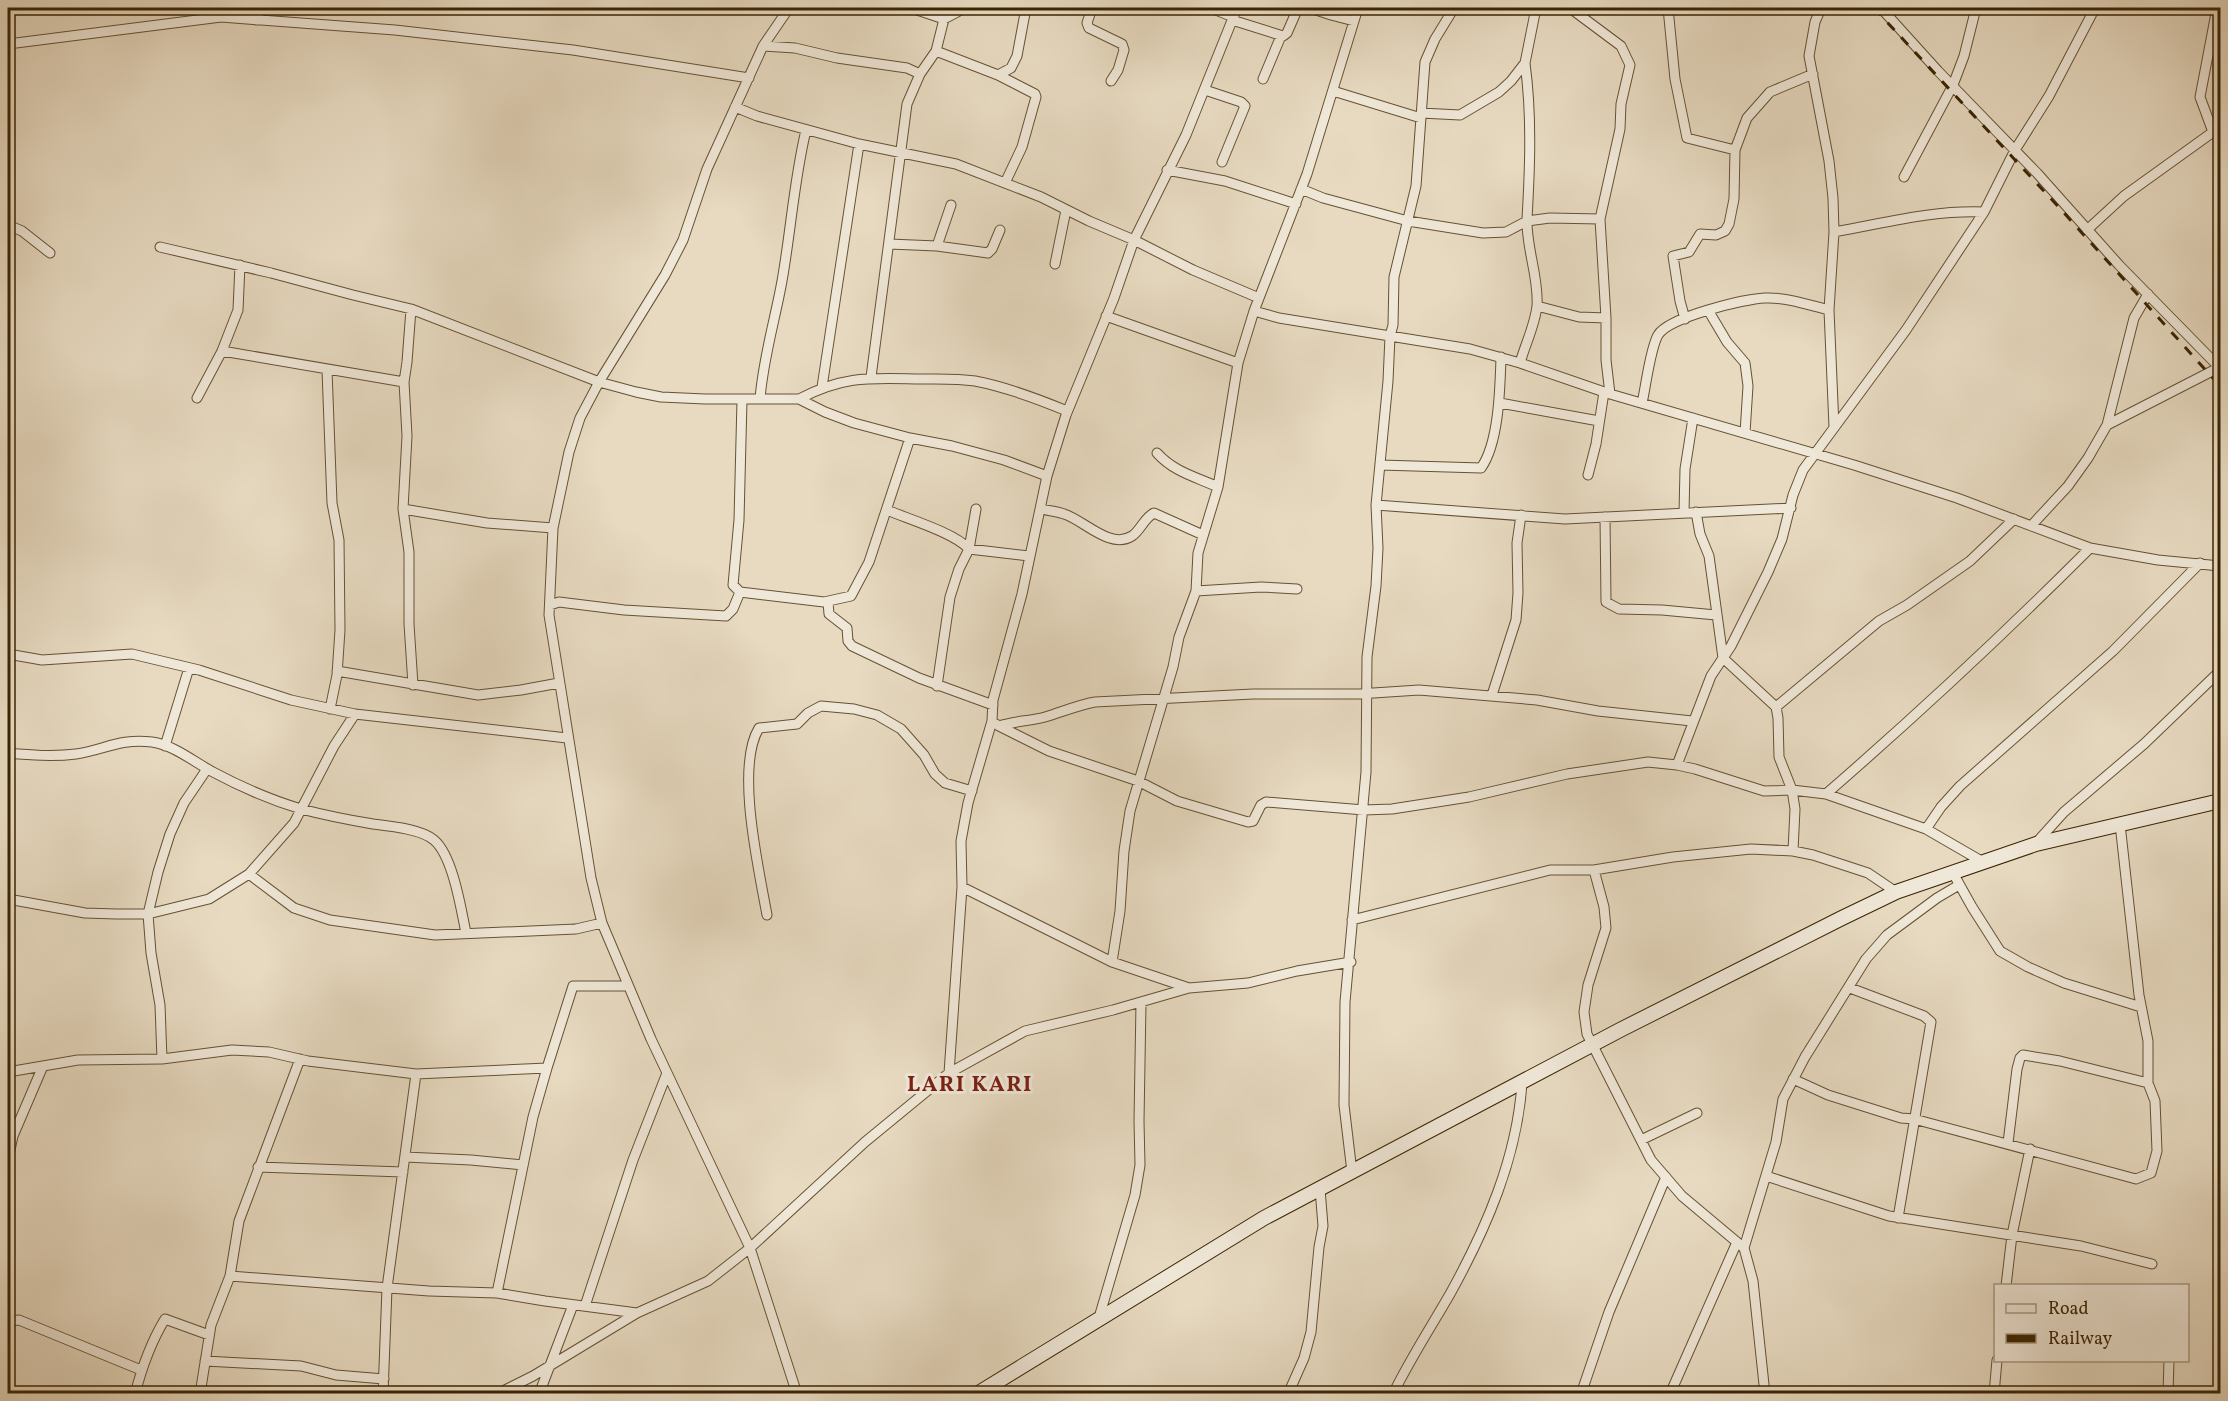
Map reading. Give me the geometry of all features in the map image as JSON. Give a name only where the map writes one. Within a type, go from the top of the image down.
[{"type":"street","points":[[256,20],[262,8]]},
{"type":"street","points":[[789,8],[763,46],[735,107],[707,169],[683,240],[665,275],[599,381],[580,418],[553,528],[549,615],[591,878],[602,923],[667,1073],[750,1248],[797,1394]]},
{"type":"street","points":[[912,8],[944,19],[965,8]]},
{"type":"street","points":[[998,75],[1011,68],[1017,56],[1026,8]]},
{"type":"street","points":[[1092,8],[1087,23],[1089,28],[1122,44],[1124,50],[1118,70],[1111,81]]},
{"type":"street","points":[[1211,8],[1234,15],[1281,36]]},
{"type":"street","points":[[1263,79],[1281,36],[1287,33],[1298,8]]},
{"type":"street","points":[[1310,8],[1354,21]]},
{"type":"street","points":[[1112,962],[1120,911],[1124,851],[1130,811],[1173,668],[1179,637],[1196,591],[1198,553],[1218,487],[1238,363],[1254,311],[1296,204],[1358,8]]},
{"type":"street","points":[[1352,1172],[1344,1105],[1346,1002],[1364,810],[1367,657],[1376,586],[1378,548],[1376,505],[1390,336],[1393,325],[1394,276],[1416,186],[1425,62],[1435,39],[1454,8]]},
{"type":"street","points":[[1520,363],[1537,306],[1527,221],[1530,199],[1530,99],[1525,63],[1536,8]]},
{"type":"street","points":[[1570,8],[1621,46],[1630,65],[1622,104],[1620,129],[1600,219],[1606,318],[1607,393],[1588,475]]},
{"type":"street","points":[[1668,8],[1675,79],[1687,138],[1735,150]]},
{"type":"street","points":[[1821,8],[1815,22],[1809,56],[1829,161],[1834,232],[1829,310],[1834,427]]},
{"type":"street","points":[[1881,8],[2087,230],[2220,368],[2107,424]]},
{"type":"street","points":[[1904,177],[1953,85],[1964,56],[1976,8]]},
{"type":"street","points":[[1677,765],[1711,676],[1723,658],[1768,572],[1782,539],[1791,508],[1792,495],[1803,470],[1906,330],[1984,212],[2014,150],[2049,96],[2096,8]]},
{"type":"street","points":[[2087,230],[2124,196],[2217,130],[2200,97],[2217,8]]},
{"type":"street","points":[[949,1073],[962,887],[961,841],[972,791],[995,723],[993,705],[1023,594],[1047,476],[1067,411],[1134,240],[1186,135],[1234,15]]},
{"type":"street","points":[[8,44],[221,17],[395,30],[573,50],[749,78]]},
{"type":"street","points":[[871,377],[907,105],[920,74],[936,51],[944,19]]},
{"type":"street","points":[[763,46],[795,48],[837,58],[907,68],[920,74]]},
{"type":"street","points":[[936,51],[998,75],[1032,92],[1036,97],[1022,147],[1005,183]]},
{"type":"street","points":[[1333,91],[1421,116],[1460,114],[1499,92],[1525,63]]},
{"type":"street","points":[[1685,319],[1673,256],[1689,252],[1700,234],[1716,235],[1725,231],[1729,224],[1734,200],[1735,150],[1747,118],[1770,92],[1813,74]]},
{"type":"street","points":[[1204,90],[1240,102],[1245,106],[1222,162]]},
{"type":"street","points":[[735,107],[757,116],[858,144],[956,164],[1134,240],[1193,270],[1259,298]]},
{"type":"street","points":[[760,399],[762,376],[782,279],[798,167],[806,130]]},
{"type":"street","points":[[822,387],[858,144]]},
{"type":"street","points":[[1167,170],[1225,182],[1296,204]]},
{"type":"street","points":[[1301,189],[1323,198],[1408,221],[1483,233],[1506,232],[1527,221],[1550,218],[1600,219]]},
{"type":"street","points":[[937,246],[951,205]]},
{"type":"street","points":[[1055,264],[1066,210]]},
{"type":"street","points":[[1834,232],[1922,214],[1956,211],[1984,212]]},
{"type":"street","points":[[8,225],[22,231],[50,253]]},
{"type":"street","points":[[889,244],[937,246],[988,253],[1000,230]]},
{"type":"street","points":[[160,247],[411,309],[599,381],[661,397],[742,400],[799,399],[854,423],[1004,460],[1047,476]]},
{"type":"street","points":[[197,398],[222,351],[238,310],[240,266]]},
{"type":"street","points":[[2031,526],[2075,477],[2107,424],[2134,318],[2148,294]]},
{"type":"street","points":[[1642,403],[1658,334],[1666,327],[1697,313],[1749,300],[1767,298],[1829,310]]},
{"type":"street","points":[[1537,306],[1579,317],[1606,318]]},
{"type":"street","points":[[411,309],[404,382],[407,436],[404,508],[409,552],[409,624],[413,685]]},
{"type":"street","points":[[1708,310],[1727,342],[1745,363],[1748,386],[1745,433]]},
{"type":"street","points":[[1254,311],[1279,318],[1470,349],[1501,357],[1607,393],[1815,453],[1957,498],[2090,548],[2158,560],[2220,566]]},
{"type":"street","points":[[1106,316],[1238,363]]},
{"type":"street","points":[[222,351],[404,382]]},
{"type":"street","points":[[1380,465],[1481,468],[1486,460],[1500,403],[1501,357]]},
{"type":"street","points":[[327,370],[333,502],[339,540],[340,630],[337,671],[330,709]]},
{"type":"street","points":[[799,399],[822,387],[871,377],[974,381],[1029,396],[1067,411]]},
{"type":"street","points":[[742,400],[739,520],[733,585],[740,592],[828,602],[851,596],[869,562],[910,438]]},
{"type":"street","points":[[1500,403],[1599,421]]},
{"type":"street","points":[[1684,513],[1685,469],[1693,418]]},
{"type":"street","points":[[1157,453],[1166,463],[1181,472],[1218,487]]},
{"type":"street","points":[[1376,505],[1565,519],[1791,508]]},
{"type":"street","points":[[404,508],[487,523],[553,528]]},
{"type":"street","points":[[937,686],[950,597],[959,568],[969,549],[976,509]]},
{"type":"street","points":[[1041,509],[1066,514],[1113,538],[1124,540],[1134,535],[1147,516],[1154,513],[1203,536]]},
{"type":"street","points":[[887,510],[948,534],[969,549],[1029,556]]},
{"type":"street","points":[[1696,512],[1700,534],[1709,556],[1723,658],[1776,707],[1779,757],[1792,790],[1795,809],[1793,851]]},
{"type":"street","points":[[1492,695],[1515,620],[1518,593],[1517,543],[1521,515]]},
{"type":"street","points":[[1605,517],[1606,602],[1619,609],[1716,615]]},
{"type":"street","points":[[1776,707],[1879,621],[1907,605],[1970,561],[2014,519]]},
{"type":"street","points":[[1826,794],[1975,661],[2090,548]]},
{"type":"street","points":[[1926,829],[1941,807],[1960,786],[2113,651],[2200,563]]},
{"type":"street","points":[[1196,591],[1261,586],[1297,589]]},
{"type":"street","points":[[550,605],[559,602],[624,610],[726,616],[733,609],[740,592]]},
{"type":"street","points":[[828,602],[829,614],[847,628],[848,640],[852,646],[937,686],[993,705]]},
{"type":"street","points":[[8,654],[42,660],[132,654],[189,668],[291,700],[355,714],[567,738]]},
{"type":"street","points":[[165,746],[189,668]]},
{"type":"street","points":[[337,671],[478,695],[559,683]]},
{"type":"street","points":[[2036,844],[2064,812],[2144,744],[2220,671]]},
{"type":"street","points":[[995,723],[1045,717],[1074,706],[1095,702],[1253,694],[1324,695],[1419,690],[1537,700],[1619,714],[1692,722]]},
{"type":"street","points":[[766,915],[750,808],[748,776],[755,735],[759,728],[797,724],[808,713],[821,706],[854,709],[877,715],[901,729],[924,755],[935,774],[945,783],[972,791]]},
{"type":"street","points":[[8,898],[85,913],[148,914],[209,899],[249,874],[294,823],[334,746],[355,714]]},
{"type":"street","points":[[995,723],[1049,751],[1138,781],[1177,801],[1248,822],[1253,821],[1261,805],[1266,802],[1364,810],[1392,809],[1469,797],[1567,774],[1648,762],[1677,765],[1764,791],[1792,790],[1826,794],[1926,829],[1983,862]]},
{"type":"street","points":[[8,753],[47,756],[78,754],[115,743],[155,742],[181,753],[257,794],[301,809],[371,824],[401,827],[433,839],[445,854],[457,891],[466,933]]},
{"type":"street","points":[[162,1059],[160,1005],[151,953],[148,914],[170,834],[184,803],[207,769]]},
{"type":"street","points":[[1670,1394],[1741,1245],[1776,1142],[1783,1099],[1804,1057],[1850,988],[1866,959],[1887,935],[1937,898],[1956,879],[1983,862],[2036,844],[2220,801]]},
{"type":"street","points":[[1793,1079],[1828,1095],[1901,1118],[1914,1119],[2008,1143],[2136,1179],[2151,1173],[2157,1151],[2155,1101],[2148,1083],[2148,1041],[2141,1007],[2120,824]]},
{"type":"street","points":[[1352,920],[1550,870],[1594,870],[1673,857],[1751,849],[1793,851],[1868,873],[1896,892]]},
{"type":"street","points":[[1594,870],[1604,907],[1606,928],[1588,985],[1584,1012],[1587,1034],[1651,1160],[1682,1196],[1741,1245],[1753,1281],[1765,1394]]},
{"type":"street","points":[[249,874],[294,908],[330,920],[435,935],[576,928],[602,923]]},
{"type":"street","points":[[1956,879],[2000,951],[2064,983],[2141,1007]]},
{"type":"street","points":[[977,1394],[1264,1218],[1842,918],[1896,892],[1956,879]]},
{"type":"street","points":[[962,887],[1112,962],[1190,988]]},
{"type":"street","points":[[496,1394],[548,1366],[637,1312],[708,1281],[750,1248],[865,1142],[949,1073],[1025,1031],[1141,1003],[1190,988],[1248,983],[1297,971],[1350,962]]},
{"type":"street","points":[[497,1293],[533,1117],[573,986],[628,986]]},
{"type":"street","points":[[1850,988],[1924,1016],[1931,1022],[1898,1218]]},
{"type":"street","points":[[1098,1321],[1135,1195],[1140,1164],[1141,1003]]},
{"type":"street","points":[[8,1072],[78,1060],[162,1059],[232,1050],[269,1053],[394,1073],[547,1068]]},
{"type":"street","points":[[2008,1143],[2017,1069],[2019,1058],[2023,1055],[2060,1061],[2148,1083]]},
{"type":"street","points":[[200,1394],[211,1325],[230,1276],[239,1221],[300,1059]]},
{"type":"street","points":[[8,1159],[13,1137],[43,1066]]},
{"type":"street","points":[[585,1306],[633,1160],[667,1073]]},
{"type":"street","points":[[383,1394],[387,1288],[416,1074]]},
{"type":"street","points":[[1393,1394],[1450,1293],[1489,1215],[1501,1185],[1518,1121],[1522,1083]]},
{"type":"street","points":[[1641,1140],[1697,1113]]},
{"type":"street","points":[[2006,1284],[2012,1235],[2030,1149]]},
{"type":"street","points":[[405,1157],[524,1165]]},
{"type":"street","points":[[258,1167],[403,1172]]},
{"type":"street","points":[[1766,1176],[1898,1218],[2081,1246],[2152,1264]]},
{"type":"street","points":[[1581,1394],[1609,1312],[1666,1177]]},
{"type":"street","points":[[1288,1394],[1304,1358],[1311,1332],[1323,1226],[1320,1189]]},
{"type":"street","points":[[230,1276],[387,1288],[497,1293],[637,1312]]},
{"type":"street","points":[[539,1394],[573,1305]]},
{"type":"street","points":[[135,1394],[141,1370],[165,1319],[209,1335]]},
{"type":"street","points":[[8,1321],[19,1320],[141,1370]]},
{"type":"street","points":[[205,1361],[301,1366],[336,1375],[384,1379]]},
{"type":"street","points":[[1994,1394],[1997,1362]]},
{"type":"street","points":[[2168,1394],[2169,1362]]},
{"type":"railway","points":[[1874,8],[2055,203],[2220,386]]},
{"type":"district","name":"LARI KARI","points":[[970,1083]]}]
